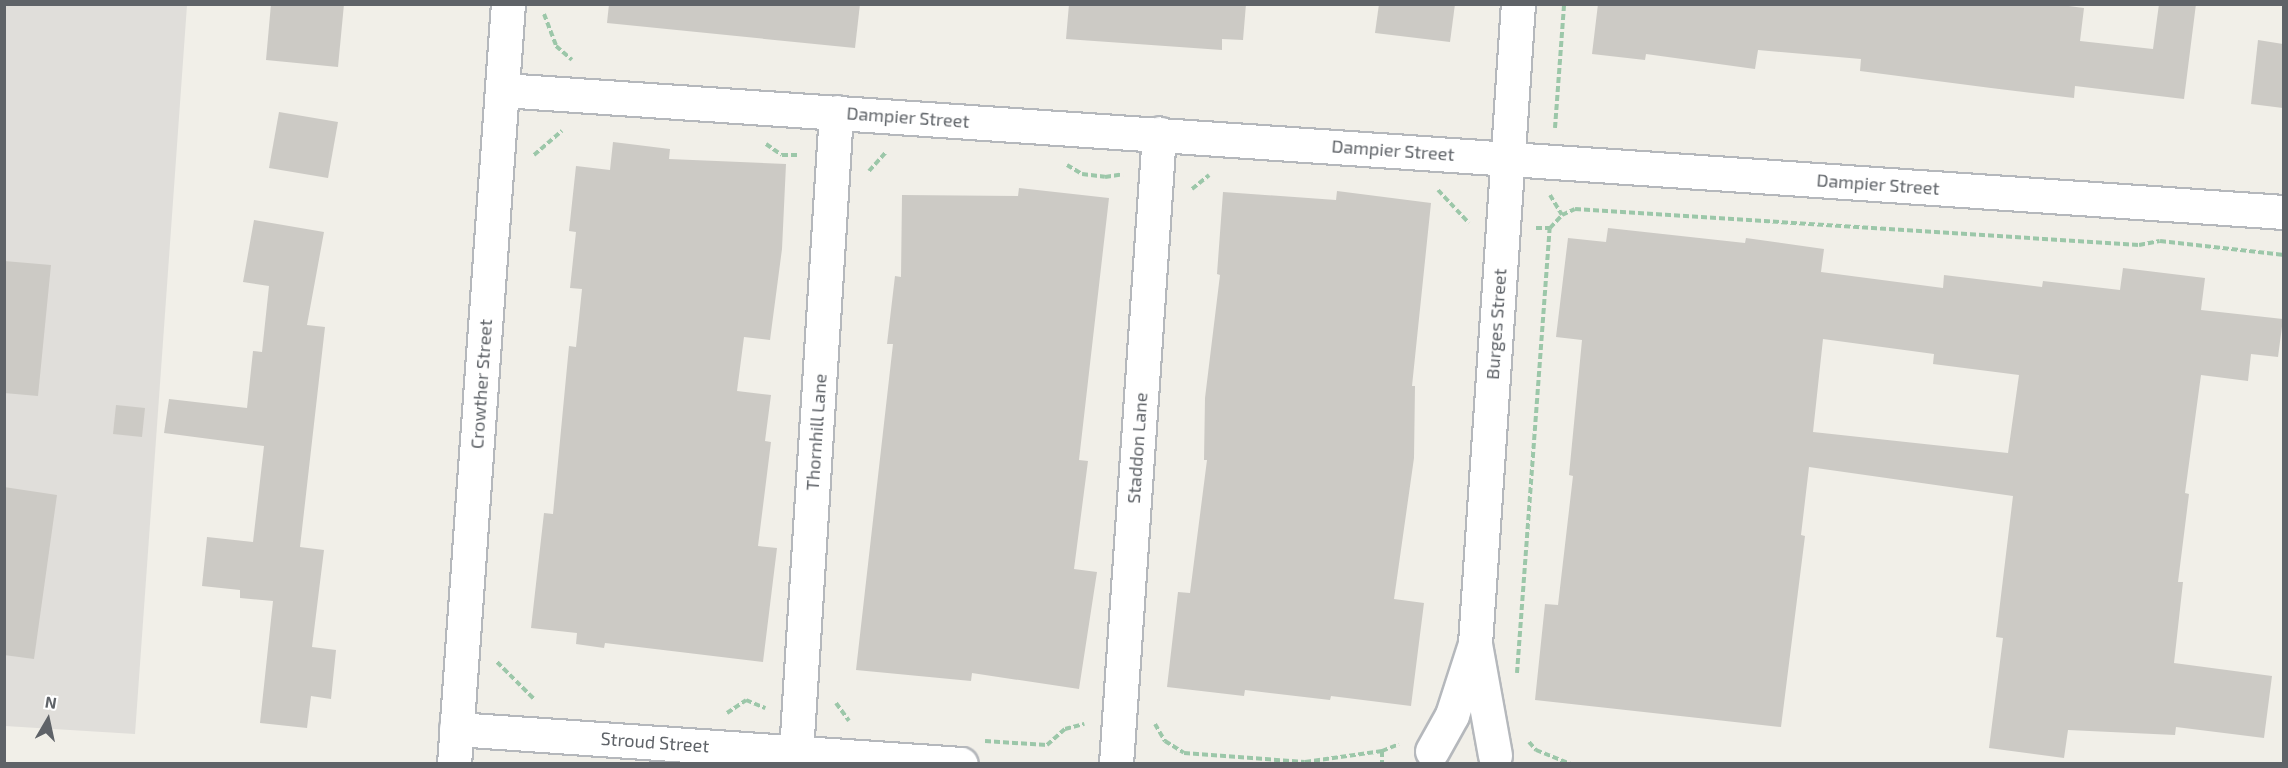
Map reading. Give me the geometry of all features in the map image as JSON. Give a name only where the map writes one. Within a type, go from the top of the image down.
[{"type":"street","name":"Crowther Street","points":[[454,764],[508,4]]},
{"type":"street","name":"Burges Street","points":[[1421,760],[1452,715],[1475,644],[1518,4]]},
{"type":"street","name":"Dampier Street","points":[[503,90],[1159,133],[2283,212]]},
{"type":"street","name":"Thornhill Lane","points":[[796,752],[836,112]]},
{"type":"street","name":"Staddon Lane","points":[[1116,764],[1159,133]]},
{"type":"street","name":"Burges Street","points":[[1475,644],[1499,759]]},
{"type":"street","name":"Stroud Street","points":[[456,729],[796,752],[968,752]]},
{"type":"street","points":[[1421,760],[1464,742],[1499,759]]},
{"type":"path","points":[[1555,123],[1564,4]]},
{"type":"path","points":[[528,163],[537,149],[568,128]]},
{"type":"path","points":[[760,137],[782,155],[805,153]]},
{"type":"path","points":[[865,177],[873,163],[889,150]]},
{"type":"path","points":[[1058,159],[1082,174],[1105,177],[1124,173]]},
{"type":"path","points":[[1190,191],[1195,184],[1218,168]]},
{"type":"path","points":[[1433,183],[1461,219],[1479,226]]},
{"type":"path","points":[[1550,196],[1562,215]]},
{"type":"path","points":[[1517,680],[1550,228],[1562,215],[1575,209],[2139,245],[2160,241],[2283,255]]},
{"type":"path","points":[[491,656],[541,706]]},
{"type":"path","points":[[833,696],[851,723]]},
{"type":"path","points":[[717,720],[746,700],[762,708]]},
{"type":"path","points":[[1154,713],[1165,741],[1184,753],[1305,762],[1382,751],[1382,764]]},
{"type":"path","points":[[968,752],[1047,745],[1072,726],[1089,726]]},
{"type":"path","points":[[1525,738],[1536,750],[1558,762],[1570,764]]},
{"type":"shaded area","points":[[4,5],[187,5],[135,734],[5,726]]},
{"type":"building","points":[[271,4],[344,4],[338,67],[266,60]]},
{"type":"building","points":[[609,4],[860,4],[855,48],[607,23]]},
{"type":"building","points":[[1069,4],[1246,4],[1243,40],[1222,39],[1222,50],[1066,39]]},
{"type":"building","points":[[1379,4],[1455,4],[1450,42],[1375,33]]},
{"type":"building","points":[[1598,4],[2053,4],[2084,8],[2080,41],[2153,49],[2159,4],[2196,4],[2184,99],[2075,86],[2074,98],[1860,71],[1861,59],[1758,50],[1755,69],[1646,54],[1645,60],[1592,54]]},
{"type":"building","points":[[2258,40],[2283,44],[2283,108],[2251,104]]},
{"type":"building","points":[[279,112],[338,122],[328,178],[269,168]]},
{"type":"building","points":[[613,142],[670,149],[669,159],[786,164],[782,249],[770,340],[744,337],[737,391],[771,395],[765,441],[771,442],[758,546],[777,548],[763,662],[605,643],[604,648],[576,644],[577,633],[531,628],[544,513],[553,514],[569,346],[576,347],[582,289],[570,288],[576,232],[569,231],[576,166],[610,170]]},
{"type":"building","points":[[1019,188],[1109,198],[1079,460],[1088,461],[1074,569],[1097,572],[1079,689],[972,673],[971,681],[856,670],[893,344],[887,344],[895,276],[901,277],[902,195],[1018,196]]},
{"type":"building","points":[[1337,191],[1431,203],[1412,386],[1415,386],[1414,458],[1394,599],[1424,603],[1411,706],[1331,696],[1330,700],[1245,690],[1244,696],[1167,687],[1178,592],[1190,593],[1207,460],[1204,460],[1205,398],[1220,275],[1217,274],[1223,192],[1336,200]]},
{"type":"building","points":[[254,220],[324,232],[307,325],[325,327],[300,547],[324,550],[312,647],[336,650],[331,699],[311,696],[307,728],[260,723],[273,601],[240,598],[240,590],[202,586],[207,537],[253,542],[264,446],[164,433],[169,399],[247,408],[253,351],[262,352],[269,286],[243,282]]},
{"type":"building","points":[[1608,228],[1745,243],[1746,238],[1824,249],[1821,272],[1943,288],[1944,275],[2042,287],[2043,281],[2120,290],[2123,268],[2205,278],[2201,310],[2283,319],[2278,357],[2251,354],[2248,381],[2201,375],[2185,493],[2189,494],[2178,582],[2183,582],[2174,663],[2272,676],[2264,738],[2176,727],[2175,735],[2068,730],[2064,758],[1989,748],[2003,638],[1996,637],[2013,496],[1809,467],[1801,535],[1805,536],[1781,727],[1535,700],[1545,604],[1558,605],[1573,476],[1569,475],[1582,340],[1556,337],[1568,238],[1606,242]],"holes":[[[1823,339],[1934,354],[1933,364],[2019,375],[2008,453],[1813,432]]]},
{"type":"building","points":[[4,261],[51,265],[38,396],[4,393]]},
{"type":"building","points":[[116,405],[145,408],[142,437],[113,434]]},
{"type":"building","points":[[4,487],[57,495],[34,659],[4,655]]}]
